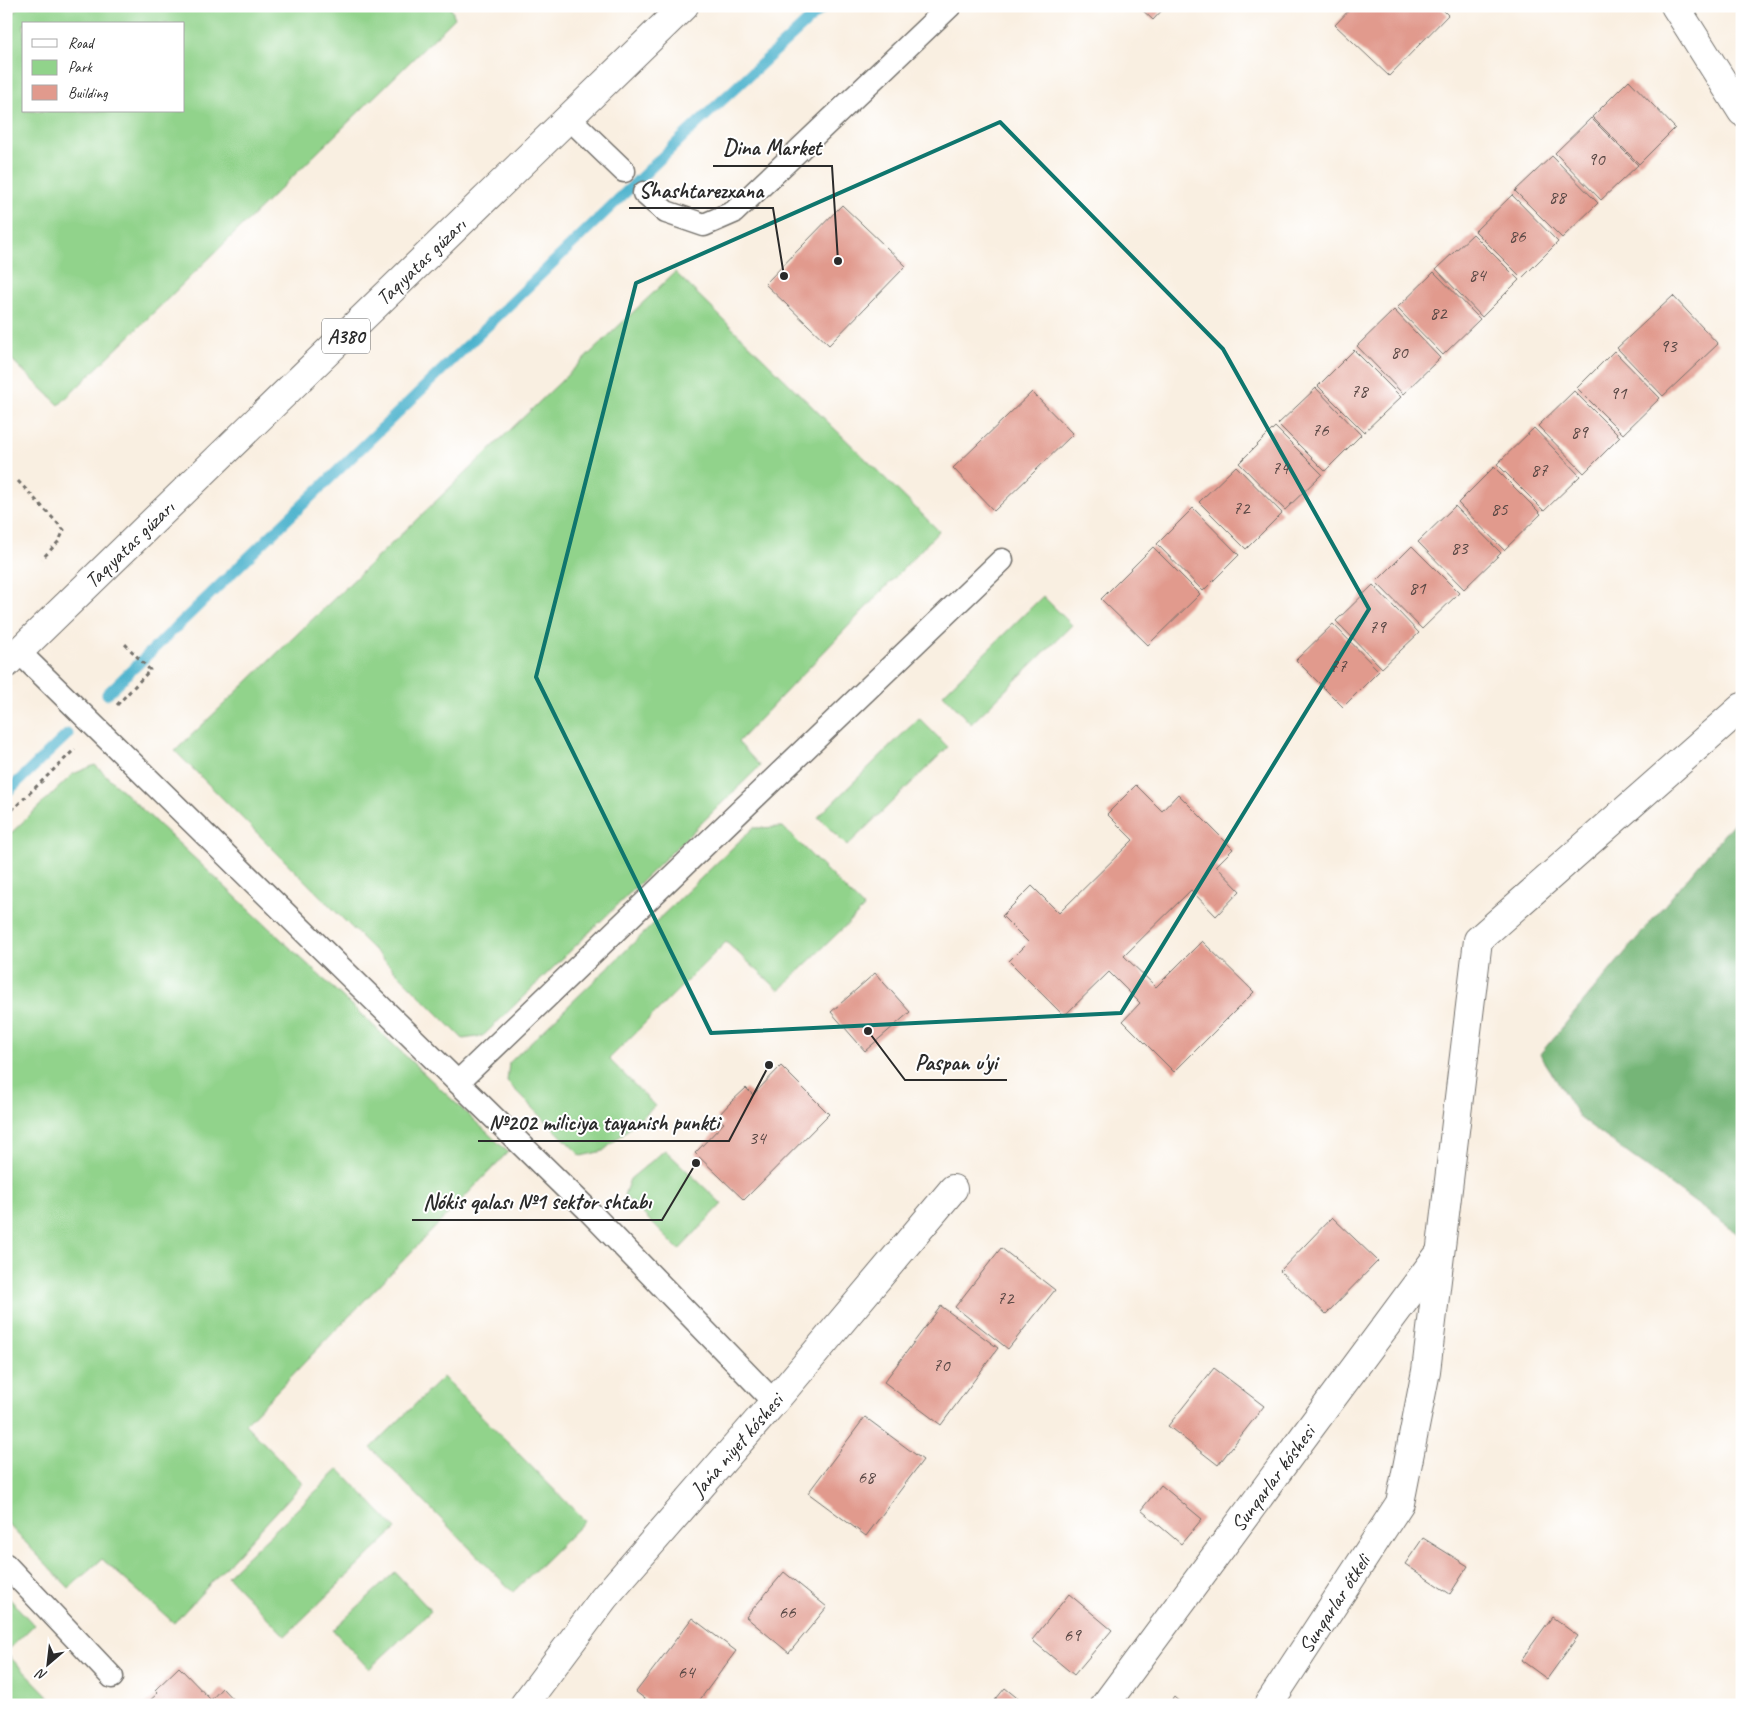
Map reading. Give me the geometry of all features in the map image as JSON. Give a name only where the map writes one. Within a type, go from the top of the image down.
[{"type":"main road","name":"Taqıyatas gúzarı","points":[[12,658],[684,6]]},
{"type":"main road","points":[[1676,6],[1742,112]]},
{"type":"main road","points":[[1441,1252],[1478,940],[1742,707]]},
{"type":"main road","name":"Jańa niyet kóshesi","points":[[524,1705],[604,1598],[774,1402],[953,1189]]},
{"type":"main road","name":"Sunqarlar ótkeli","points":[[1268,1705],[1400,1503],[1426,1371],[1441,1252]]},
{"type":"main road","name":"Sunqarlar kóshesi","points":[[1105,1705],[1441,1252]]},
{"type":"lane","points":[[644,193],[666,212],[704,225],[734,212],[950,6]]},
{"type":"lane","points":[[569,118],[624,171]]},
{"type":"lane","points":[[458,1082],[1002,560]]},
{"type":"lane","points":[[12,658],[95,729],[458,1082],[586,1209],[774,1402]]},
{"type":"lane","points":[[6,1565],[112,1677]]},
{"type":"path","points":[[18,481],[64,530],[59,541],[42,559]]},
{"type":"path","points":[[6,816],[95,729],[150,670],[123,642]]},
{"type":"highlighted area","points":[[1000,122],[1223,349],[1369,609],[1121,1013],[711,1033],[536,677],[636,283]]},
{"type":"green space","points":[[19,6],[450,6],[455,18],[59,405],[6,354],[6,24]]},
{"type":"green space","points":[[675,272],[939,531],[738,742],[760,766],[483,1036],[463,1039],[175,751]]},
{"type":"green space","points":[[1043,596],[1072,625],[971,724],[943,694]]},
{"type":"green space","points":[[919,718],[948,747],[847,846],[818,817]]},
{"type":"green space","points":[[95,765],[508,1152],[245,1424],[303,1483],[174,1623],[102,1559],[69,1588],[6,1522],[6,838],[73,774]]},
{"type":"green space","points":[[1742,813],[1742,1237],[1580,1118],[1540,1054]]},
{"type":"green space","points":[[783,827],[864,908],[779,990],[726,942],[609,1059],[655,1106],[603,1151],[581,1156],[507,1082],[509,1063],[753,828]]},
{"type":"green space","points":[[665,1150],[722,1204],[679,1250],[624,1195],[630,1179]]},
{"type":"green space","points":[[443,1377],[585,1521],[513,1592],[371,1448]]},
{"type":"green space","points":[[339,1469],[396,1529],[285,1636],[227,1576]]},
{"type":"green space","points":[[395,1572],[431,1611],[369,1669],[333,1630]]},
{"type":"green space","points":[[6,1595],[34,1625],[6,1652]]},
{"type":"green space","points":[[6,1653],[57,1705],[6,1705]]},
{"type":"building","points":[[1138,6],[1166,6],[1153,20]]},
{"type":"building","points":[[1353,6],[1439,6],[1448,15],[1389,76],[1335,25]]},
{"type":"building","points":[[1629,80],[1675,128],[1639,164],[1592,117]]},
{"type":"building","points":[[1591,118],[1638,165],[1601,200],[1555,153]]},
{"type":"building","points":[[1552,156],[1598,203],[1562,238],[1515,191]]},
{"type":"building","points":[[1512,195],[1558,242],[1522,278],[1475,231]]},
{"type":"building","points":[[842,205],[906,266],[829,345],[765,284]]},
{"type":"building","points":[[1473,234],[1519,280],[1482,317],[1436,269]]},
{"type":"building","points":[[1434,272],[1480,319],[1443,355],[1397,308]]},
{"type":"building","points":[[1673,296],[1718,344],[1663,396],[1617,348]]},
{"type":"building","points":[[1394,310],[1440,358],[1403,394],[1357,346]]},
{"type":"building","points":[[1354,350],[1401,397],[1364,432],[1318,386]]},
{"type":"building","points":[[1614,351],[1660,398],[1623,434],[1577,388]]},
{"type":"building","points":[[1316,388],[1361,435],[1325,471],[1278,424]]},
{"type":"building","points":[[1574,391],[1620,437],[1584,473],[1538,426]]},
{"type":"building","points":[[1032,392],[1073,434],[994,511],[953,468]]},
{"type":"building","points":[[1275,427],[1322,474],[1285,510],[1239,463]]},
{"type":"building","points":[[1534,428],[1580,476],[1544,511],[1497,464]]},
{"type":"building","points":[[1236,466],[1282,513],[1246,549],[1199,502]]},
{"type":"building","points":[[1494,467],[1541,514],[1504,550],[1458,503]]},
{"type":"building","points":[[1455,506],[1501,553],[1464,589],[1418,542]]},
{"type":"building","points":[[1193,508],[1239,555],[1203,591],[1157,544]]},
{"type":"building","points":[[1412,546],[1459,593],[1422,629],[1376,582]]},
{"type":"building","points":[[1153,547],[1200,594],[1148,645],[1101,599]]},
{"type":"building","points":[[1373,585],[1419,633],[1382,668],[1336,621]]},
{"type":"building","points":[[1333,624],[1379,671],[1343,707],[1296,660]]},
{"type":"building","points":[[1136,785],[1162,811],[1178,794],[1233,849],[1216,866],[1240,891],[1216,916],[1191,890],[1124,956],[1156,987],[1202,941],[1254,992],[1174,1072],[1123,1021],[1140,1003],[1109,972],[1064,1016],[1009,961],[1028,942],[1002,916],[1032,886],[1059,913],[1133,840],[1107,814]]},
{"type":"building","points":[[875,973],[910,1012],[865,1051],[831,1012]]},
{"type":"building","points":[[781,1066],[829,1114],[744,1200],[695,1153],[724,1123],[717,1117],[731,1102],[746,1088],[753,1095]]},
{"type":"building","points":[[1332,1217],[1378,1261],[1326,1314],[1280,1271]]},
{"type":"building","points":[[1001,1248],[1055,1290],[1008,1349],[955,1307]]},
{"type":"building","points":[[941,1306],[998,1348],[941,1425],[884,1382]]},
{"type":"building","points":[[1214,1368],[1264,1406],[1218,1465],[1168,1426]]},
{"type":"building","points":[[865,1417],[923,1460],[866,1536],[808,1493]]},
{"type":"building","points":[[1161,1485],[1202,1519],[1181,1544],[1141,1510]]},
{"type":"building","points":[[1423,1538],[1468,1566],[1450,1594],[1405,1564]]},
{"type":"building","points":[[784,1572],[827,1607],[789,1653],[746,1617]]},
{"type":"building","points":[[1069,1594],[1112,1630],[1074,1675],[1032,1640]]},
{"type":"building","points":[[1552,1617],[1578,1636],[1547,1679],[1521,1660]]},
{"type":"building","points":[[692,1618],[736,1651],[696,1705],[653,1705],[636,1692]]},
{"type":"building","points":[[179,1667],[211,1700],[222,1688],[238,1705],[145,1705],[158,1693],[155,1690]]},
{"type":"building","points":[[1005,1688],[1026,1705],[991,1705]]},
{"type":"building","points":[[1174,1697],[1183,1705],[1168,1705]]},
{"type":"waterway","points":[[107,694],[688,132],[824,6]]},
{"type":"waterway","points":[[1739,6],[1742,11]]},
{"type":"waterway","points":[[6,793],[68,734]]},
{"type":"place","name":"Dina Market","points":[[838,261]]},
{"type":"place","name":"Shashtarezxana","points":[[784,276]]},
{"type":"place","name":"Paspan u'yi","points":[[868,1031]]},
{"type":"place","name":"№202 miliciya tayanish punkti","points":[[769,1065]]},
{"type":"place","name":"Nókis qalası №1 sektor shtabı","points":[[696,1163]]}]
